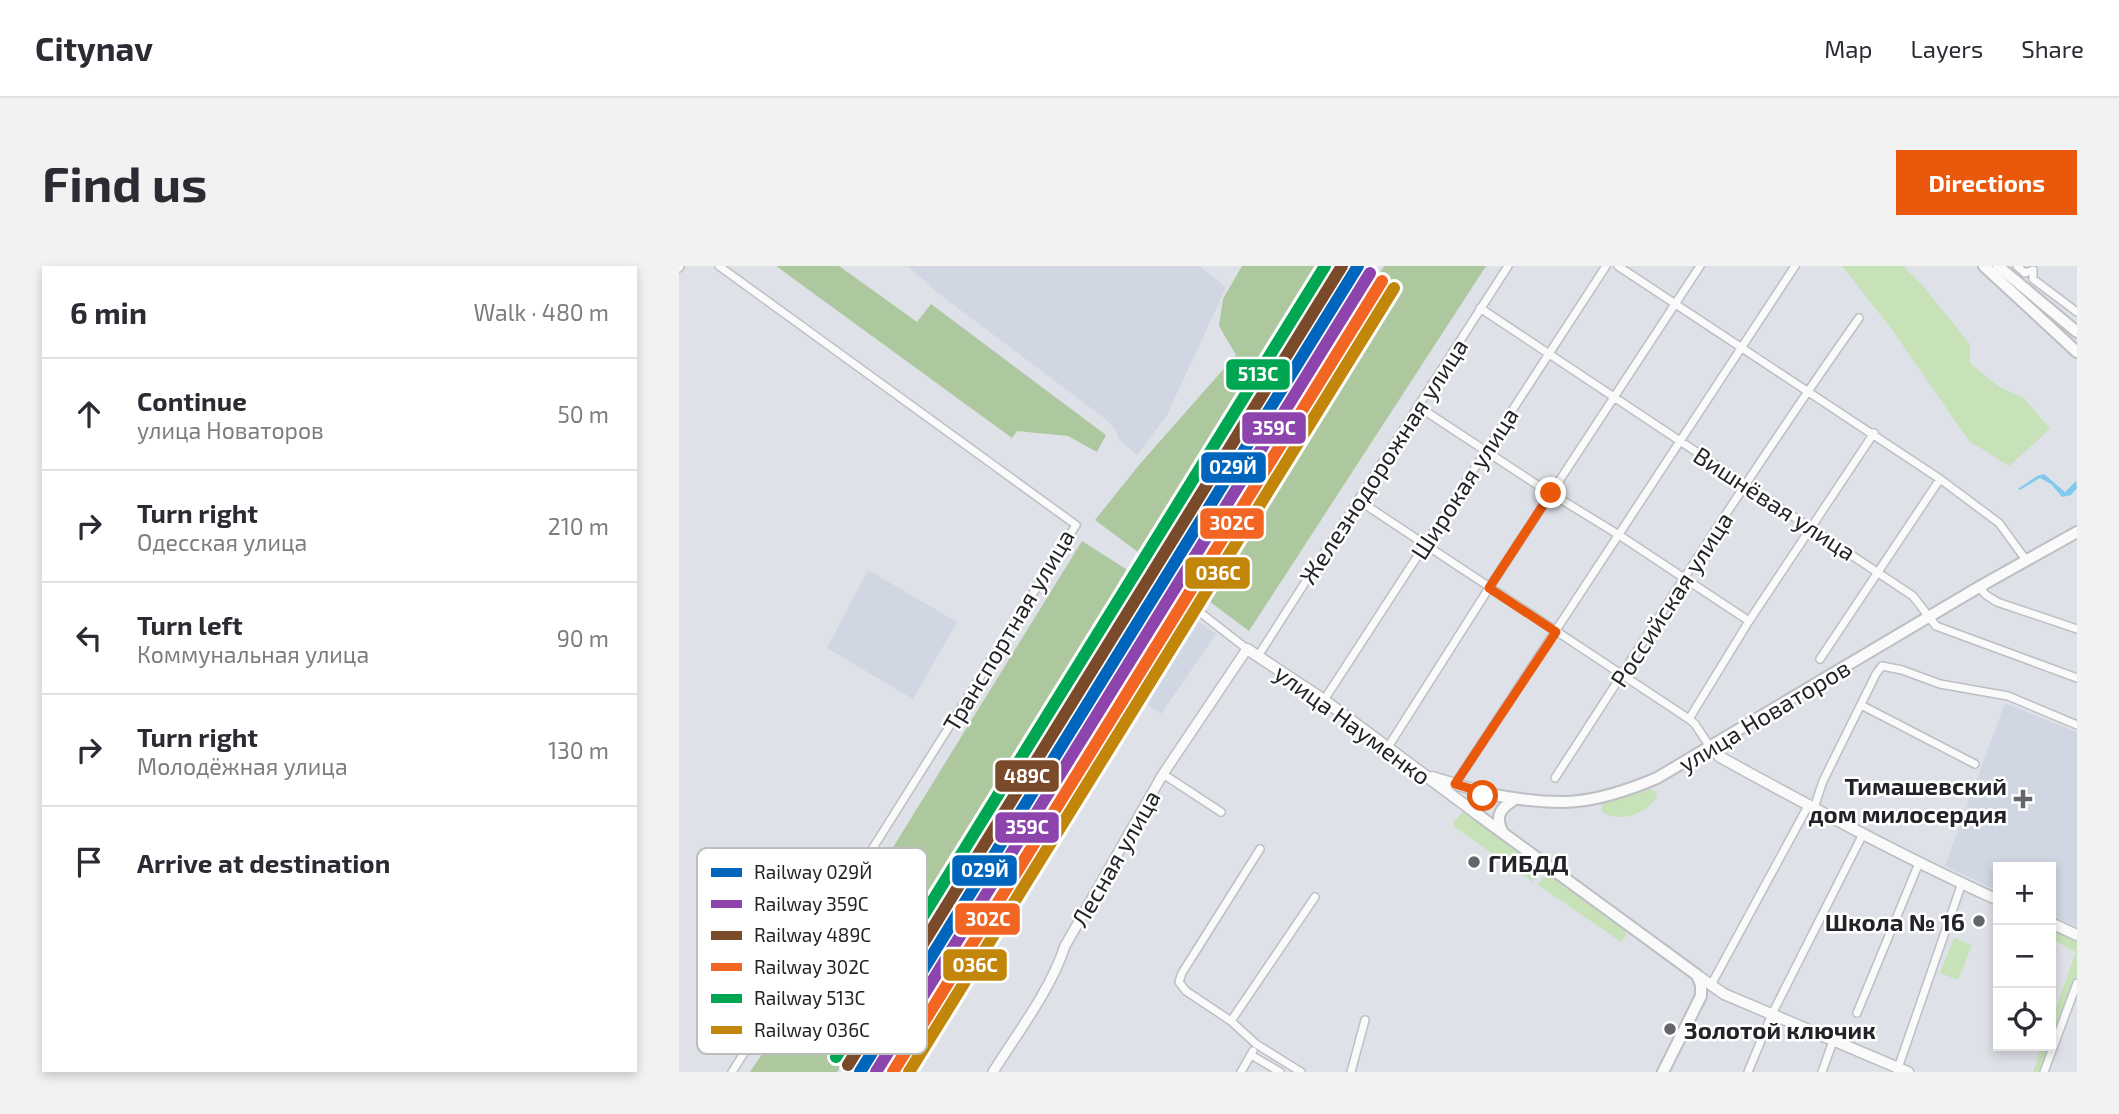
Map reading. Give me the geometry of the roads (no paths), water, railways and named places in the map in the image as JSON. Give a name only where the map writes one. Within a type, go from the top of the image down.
[{"type":"main road","points":[[1984,266],[2077,352]]},
{"type":"main road","points":[[1998,266],[2077,332]]},
{"type":"main road","name":"улица Новаторов","points":[[1427,775],[1489,794],[1567,803],[1605,797],[1657,778],[2077,532]]},
{"type":"main road","name":"улица Науменко","points":[[1247,649],[1324,700],[1477,814],[1496,819]]},
{"type":"main road","points":[[1710,747],[1720,757],[1811,807],[1993,898]]},
{"type":"main road","points":[[1477,814],[1476,802],[1489,794],[1496,802],[1496,819],[1504,833],[1697,975],[1706,989],[1772,1014],[1901,1071]]},
{"type":"main road","points":[[1496,819],[1505,806],[1515,799]]},
{"type":"main road","points":[[2055,925],[2077,935]]},
{"type":"main road","points":[[1663,1072],[1706,989]]},
{"type":"street","name":"Транспортная улица","points":[[719,266],[1076,526],[873,848]]},
{"type":"street","name":"Железнодорожная улица","points":[[1258,656],[1508,266]]},
{"type":"street","name":"Широкая улица","points":[[1324,700],[1606,266]]},
{"type":"street","points":[[1618,266],[1940,479],[1999,523],[2027,560]]},
{"type":"street","points":[[1388,747],[1700,266]]},
{"type":"street","points":[[1455,784],[1795,266]]},
{"type":"street","points":[[2017,266],[2025,273],[2034,268]]},
{"type":"street","points":[[2034,268],[2033,279],[2077,312]]},
{"type":"street","name":"Вишнёвая улица","points":[[1480,308],[1878,571],[1913,596],[1936,626],[2077,678]]},
{"type":"street","name":"Российская улица","points":[[1555,778],[1808,390],[1859,318]]},
{"type":"street","points":[[1419,407],[1619,534],[1749,621]]},
{"type":"street","points":[[1689,719],[1749,621],[1874,433]]},
{"type":"street","points":[[1820,659],[1940,479]]},
{"type":"street","points":[[1358,500],[1689,719],[1710,747]]},
{"type":"street","points":[[1979,587],[1997,602],[2077,629]]},
{"type":"street","name":"улица Науменко","points":[[1179,596],[1247,649]]},
{"type":"street","name":"Лесная улица","points":[[993,1072],[1047,986],[1065,946],[1163,774],[1247,649]]},
{"type":"street","points":[[1706,989],[1811,807],[1882,666],[1902,670],[1940,684],[2008,696],[2077,725]]},
{"type":"street","points":[[1861,705],[1975,764]]},
{"type":"street","points":[[1163,774],[1221,812]]},
{"type":"street","points":[[1748,1072],[1772,1014],[1863,834]]},
{"type":"street","points":[[1260,849],[1182,973],[1179,982],[1186,991],[1231,1021],[1256,1044],[1301,1072]]},
{"type":"street","points":[[1857,1013],[1919,863]]},
{"type":"street","points":[[1901,1071],[1962,883]]},
{"type":"street","points":[[1231,1021],[1315,897]]},
{"type":"street","points":[[2043,1072],[2077,983]]},
{"type":"street","points":[[1351,1072],[1365,1020]]},
{"type":"street","points":[[1822,1072],[1833,1041]]},
{"type":"street","points":[[1241,1072],[1256,1044]]},
{"type":"street","name":"Транспортная улица","points":[[732,1072],[743,1054]]},
{"type":"street","points":[[1251,1055],[1280,1072]]},
{"type":"water","points":[[2044,474],[2065,492],[2076,481],[2077,488],[2071,495],[2062,497],[2051,484],[2040,478],[2018,489]]},
{"type":"rail line","name":"513С","points":[[927,910],[1325,266]]},
{"type":"rail line","name":"489С","points":[[927,937],[1342,266]]},
{"type":"rail line","name":"029Й","points":[[927,964],[1358,266]]},
{"type":"rail line","name":"359С","points":[[927,990],[1370,273]]},
{"type":"rail line","name":"302С","points":[[927,1017],[1382,281]]},
{"type":"rail line","name":"036С","points":[[927,1043],[1394,288]]},
{"type":"rail line","name":"489С","points":[[848,1065],[855,1054]]},
{"type":"rail line","name":"029Й","points":[[860,1072],[871,1054]]},
{"type":"rail line","name":"359С","points":[[876,1072],[887,1054]]},
{"type":"rail line","name":"302С","points":[[893,1072],[904,1054]]},
{"type":"rail line","name":"036С","points":[[909,1072],[920,1054]]},
{"type":"place","name":"Тимашевский дом милосердия","points":[[2023,799]]},
{"type":"place","name":"ГИБДД","points":[[1474,862]]},
{"type":"place","name":"Школа № 16","points":[[1979,921]]},
{"type":"place","name":"Золотой ключик","points":[[1670,1029]]}]
